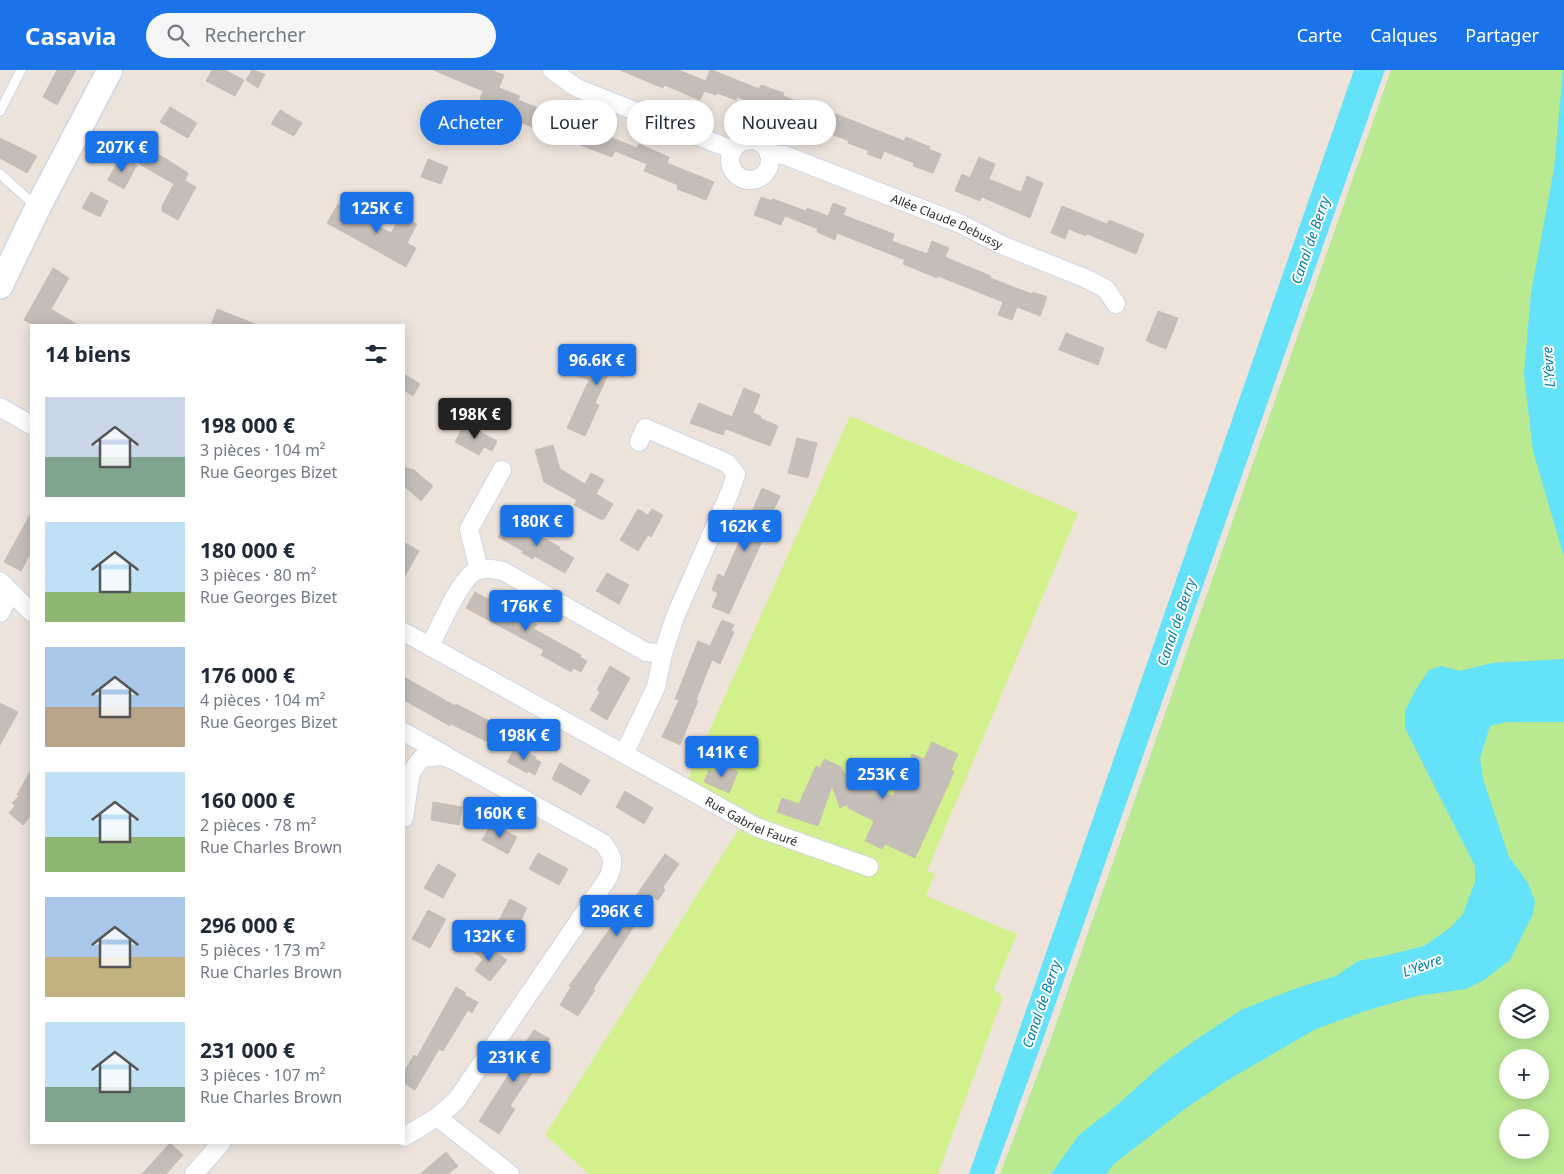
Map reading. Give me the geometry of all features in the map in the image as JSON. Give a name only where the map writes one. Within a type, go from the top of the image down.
[{"type":"main road","points":[[0,286],[39,206],[110,70]]},
{"type":"street","points":[[552,70],[576,88],[733,150],[730,160],[731,167],[743,179],[751,180],[767,170],[770,160],[769,154]]},
{"type":"street","name":"Allée Claude Debussy","points":[[733,150],[742,141],[750,140],[762,144],[769,154],[784,155],[961,224],[1002,245],[1087,279],[1106,289],[1116,304]]},
{"type":"street","points":[[0,407],[30,424]]},
{"type":"street","points":[[624,754],[656,686],[675,617],[730,492],[736,474],[727,463],[645,428],[639,442]]},
{"type":"street","points":[[479,570],[469,529],[502,470]]},
{"type":"street","points":[[430,646],[464,582],[474,572],[488,568],[503,571],[646,652],[664,654]]},
{"type":"street","points":[[0,613],[6,587],[30,607]]},
{"type":"street","name":"Rue Gabriel Fauré","points":[[405,633],[756,827],[869,867]]},
{"type":"street","points":[[405,733],[603,843],[612,854],[613,867],[608,878],[456,1102],[437,1117],[405,1136]]},
{"type":"street","points":[[405,811],[411,772],[422,758],[442,756],[453,760]]},
{"type":"street","points":[[437,1117],[510,1174]]},
{"type":"street","points":[[194,1174],[220,1144]]},
{"type":"lane","points":[[0,111],[21,70]]},
{"type":"lane","points":[[0,174],[29,200],[39,206]]},
{"type":"green space","points":[[1391,70],[1564,70],[1564,1174],[1000,1174],[1048,1047]]},
{"type":"green space","points":[[850,416],[1078,513],[927,871],[935,874],[926,896],[1017,934],[994,989],[1003,997],[938,1174],[589,1174],[545,1135],[749,813],[688,779]]},
{"type":"water","name":"Canal de Berry","points":[[1354,70],[1385,70],[994,1174],[969,1174]]},
{"type":"water","name":"L'Yèvre","points":[[1563,70],[1564,557],[1533,451],[1524,374],[1531,293],[1554,169]]},
{"type":"water","name":"L'Yèvre","points":[[1564,659],[1564,722],[1507,722],[1490,726],[1480,758],[1483,779],[1509,857],[1528,883],[1535,901],[1533,914],[1510,960],[1484,980],[1466,989],[1417,996],[1365,1011],[1314,1030],[1228,1080],[1186,1108],[1114,1164],[1106,1174],[1051,1174],[1079,1135],[1116,1106],[1165,1062],[1241,1010],[1297,988],[1336,976],[1358,961],[1424,946],[1450,928],[1463,914],[1475,882],[1475,866],[1405,728],[1405,711],[1416,689],[1429,670],[1441,666],[1460,671],[1492,663]]},
{"type":"building","points":[[57,70],[76,70],[57,105],[43,97]]},
{"type":"building","points":[[212,70],[225,70],[244,80],[235,96],[206,81]]},
{"type":"building","points":[[252,70],[265,74],[258,88],[246,80]]},
{"type":"building","points":[[433,70],[491,70],[504,75],[499,88],[520,96],[518,100],[483,100],[480,99],[483,91]]},
{"type":"building","points":[[620,70],[678,70],[706,81],[710,70],[712,70],[759,89],[761,85],[784,93],[783,96],[794,100],[745,100],[737,97],[736,100],[717,93],[716,95],[704,91],[700,100],[664,85],[663,88]]},
{"type":"building","points":[[522,102],[532,106],[532,127],[522,123]]},
{"type":"building","points":[[170,107],[197,123],[188,138],[160,122]]},
{"type":"building","points":[[280,110],[302,123],[294,136],[271,124]]},
{"type":"building","points":[[836,114],[904,141],[906,137],[941,154],[933,173],[913,166],[914,163],[884,151],[881,159],[867,154],[869,151],[848,143],[849,141],[836,136]]},
{"type":"building","points":[[0,138],[37,156],[27,173],[0,158]]},
{"type":"building","points":[[142,138],[158,148],[155,152],[188,173],[185,181],[196,187],[178,220],[162,211],[162,206],[174,184],[131,159]]},
{"type":"building","points":[[617,140],[637,148],[638,145],[641,145],[669,157],[667,163],[714,182],[706,200],[677,189],[678,185],[644,171],[647,164],[615,151],[612,157],[580,145],[617,145]]},
{"type":"building","points":[[120,157],[137,165],[124,189],[108,180]]},
{"type":"building","points":[[979,157],[995,164],[989,179],[1021,192],[1027,176],[1043,183],[1030,218],[982,197],[980,201],[955,191],[962,174],[970,178]]},
{"type":"building","points":[[428,159],[448,167],[441,184],[421,177]]},
{"type":"building","points":[[91,192],[108,201],[100,217],[82,208]]},
{"type":"building","points":[[761,197],[772,201],[773,199],[806,211],[807,208],[828,216],[833,203],[846,208],[843,215],[894,234],[892,241],[927,254],[932,241],[949,248],[945,257],[991,276],[990,278],[1032,294],[1033,292],[1047,297],[1040,316],[1017,307],[1012,320],[998,315],[1003,302],[903,264],[905,260],[837,233],[835,240],[817,232],[818,229],[785,216],[781,225],[754,215]]},
{"type":"building","points":[[338,204],[391,233],[401,215],[417,224],[407,243],[416,248],[406,267],[327,223]]},
{"type":"building","points":[[1062,206],[1107,224],[1109,220],[1144,234],[1136,254],[1087,234],[1086,236],[1069,229],[1065,239],[1051,233]]},
{"type":"building","points":[[53,268],[69,278],[51,309],[76,324],[31,324],[24,320]]},
{"type":"building","points":[[217,309],[255,324],[211,324]]},
{"type":"building","points":[[1158,311],[1178,318],[1166,349],[1146,341]]},
{"type":"building","points":[[1066,333],[1104,348],[1098,365],[1059,350]]},
{"type":"building","points":[[600,346],[617,354],[619,349],[633,355],[623,377],[610,371],[595,403],[599,405],[585,436],[567,428],[589,380],[578,376],[583,364],[591,367]]},
{"type":"building","points":[[405,375],[420,384],[413,396],[405,391]]},
{"type":"building","points":[[744,388],[760,395],[753,413],[778,426],[770,446],[726,429],[723,435],[690,423],[699,403],[732,417]]},
{"type":"building","points":[[465,423],[497,441],[492,451],[484,447],[479,455],[455,442]]},
{"type":"building","points":[[797,438],[817,443],[808,478],[788,473]]},
{"type":"building","points":[[553,445],[560,469],[585,484],[591,473],[604,480],[596,494],[613,504],[604,519],[600,519],[574,505],[577,500],[544,482],[535,450]]},
{"type":"building","points":[[405,467],[414,470],[433,486],[421,501],[405,487]]},
{"type":"building","points":[[762,488],[780,496],[729,614],[712,607],[718,593],[712,590],[718,574],[724,577]]},
{"type":"building","points":[[638,509],[648,515],[652,509],[663,515],[651,537],[648,535],[638,551],[620,540]]},
{"type":"building","points":[[30,515],[30,554],[21,571],[4,562]]},
{"type":"building","points":[[507,522],[532,536],[534,533],[560,547],[559,549],[574,558],[565,573],[534,556],[533,559],[498,537]]},
{"type":"building","points":[[405,543],[419,551],[405,576]]},
{"type":"building","points":[[607,573],[629,585],[619,604],[596,591]]},
{"type":"building","points":[[475,592],[537,624],[534,629],[581,655],[580,657],[587,661],[581,672],[573,668],[571,672],[541,655],[544,650],[466,608]]},
{"type":"building","points":[[722,620],[734,625],[731,631],[734,632],[720,664],[712,660],[680,745],[662,737],[679,700],[675,699],[698,641],[710,646]]},
{"type":"building","points":[[610,666],[630,678],[607,720],[590,710],[600,692],[597,690]]},
{"type":"building","points":[[405,678],[455,706],[456,704],[503,728],[494,745],[451,724],[450,726],[405,701]]},
{"type":"building","points":[[0,703],[18,712],[0,745]]},
{"type":"building","points":[[932,742],[958,754],[951,770],[954,772],[915,858],[885,844],[882,849],[865,841],[874,821],[848,808],[848,804],[840,808],[832,786],[818,826],[777,812],[782,798],[799,804],[816,766],[820,768],[824,759],[841,767],[844,773],[860,782],[861,786],[865,784],[893,796],[912,754],[924,759]]},
{"type":"building","points":[[516,746],[536,757],[535,759],[541,762],[535,775],[528,771],[527,773],[507,762]]},
{"type":"building","points":[[560,763],[590,780],[581,795],[552,779]]},
{"type":"building","points":[[718,763],[738,772],[729,793],[704,782],[709,770],[714,772]]},
{"type":"building","points":[[30,772],[30,816],[23,825],[9,813],[15,806],[12,803],[19,796],[17,795]]},
{"type":"building","points":[[625,791],[653,808],[644,824],[616,807]]},
{"type":"building","points":[[433,802],[462,807],[459,825],[431,820]]},
{"type":"building","points":[[492,823],[517,837],[508,854],[482,840]]},
{"type":"building","points":[[538,853],[568,869],[559,885],[529,869]]},
{"type":"building","points":[[665,854],[679,864],[663,887],[665,890],[658,900],[653,897],[593,989],[595,990],[578,1016],[560,1005],[571,987],[569,986],[612,926],[629,898],[633,900]]},
{"type":"building","points":[[438,864],[456,874],[443,898],[424,888]]},
{"type":"building","points":[[510,899],[527,908],[520,922],[523,923],[516,936],[496,926]]},
{"type":"building","points":[[428,910],[446,919],[430,948],[412,939]]},
{"type":"building","points":[[482,943],[507,960],[490,981],[475,970],[483,959],[475,953]]},
{"type":"building","points":[[456,987],[466,993],[464,995],[478,1002],[472,1013],[468,1010],[443,1051],[439,1049],[415,1090],[405,1084],[405,1070],[414,1055],[417,1057]]},
{"type":"building","points":[[534,1030],[550,1039],[537,1058],[540,1061],[510,1106],[515,1109],[499,1134],[479,1121],[520,1057],[517,1055]]},
{"type":"building","points":[[169,1144],[183,1155],[166,1174],[142,1174]]},
{"type":"building","points":[[446,1152],[458,1166],[448,1174],[420,1174]]}]
